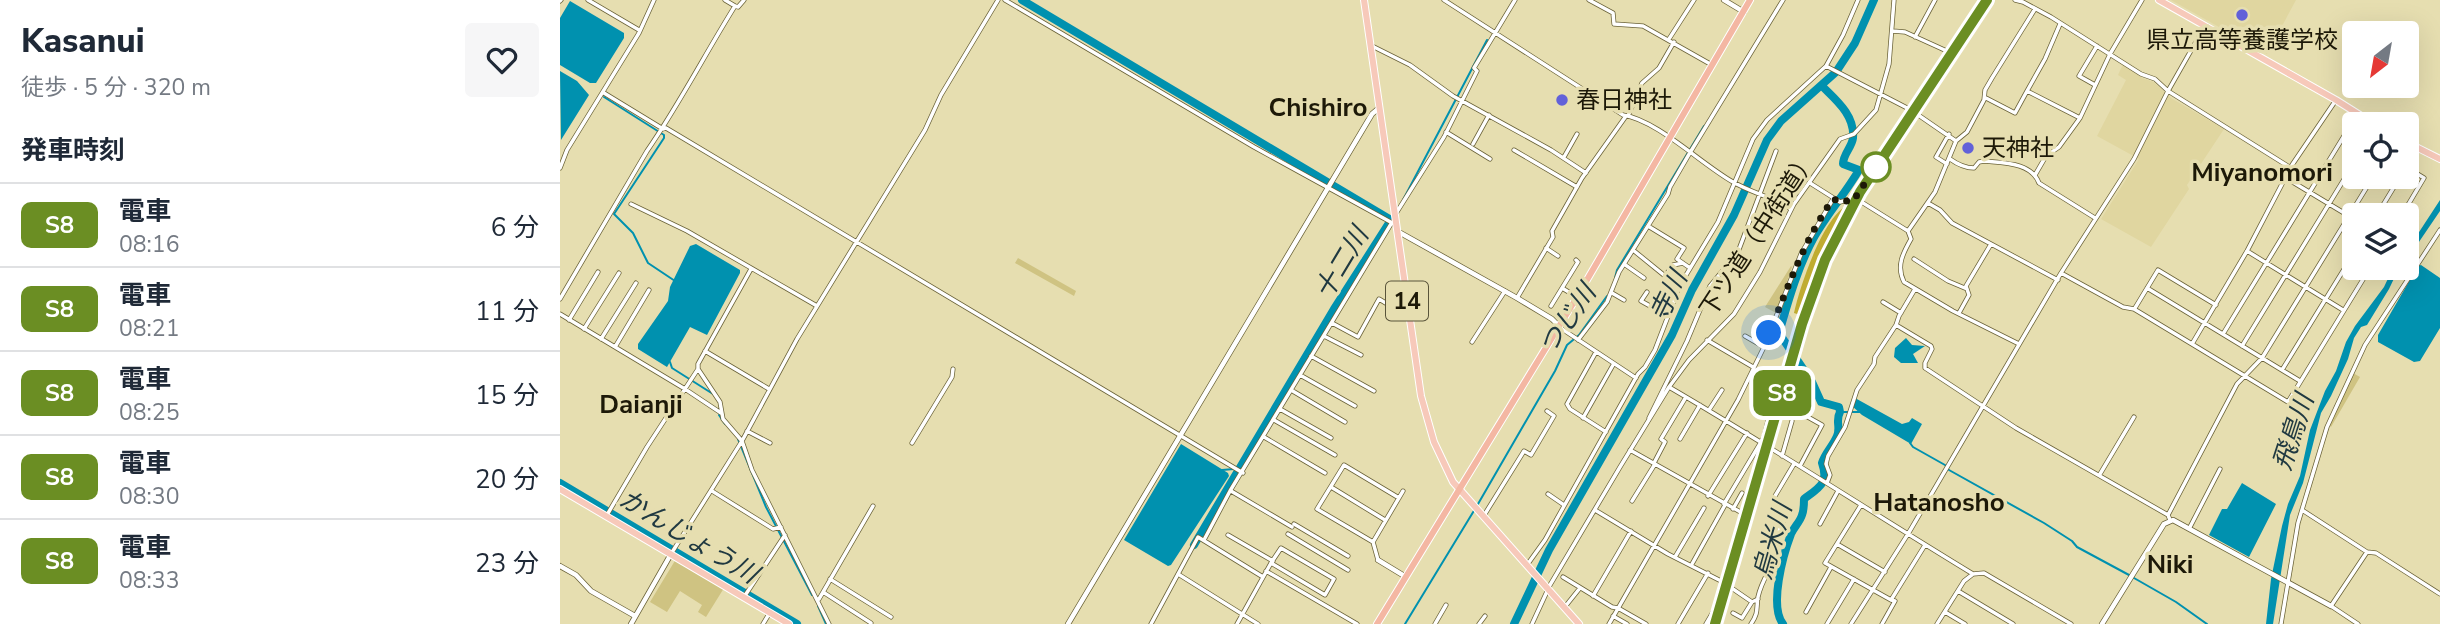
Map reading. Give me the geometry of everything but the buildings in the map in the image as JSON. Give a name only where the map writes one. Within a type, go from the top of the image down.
[{"type":"highway","points":[[1377,624],[1577,297],[1750,0]]},
{"type":"main road","name":"14","points":[[1364,0],[1409,317],[1425,415],[1434,442],[1459,490],[1579,624]]},
{"type":"main road","points":[[2159,0],[2356,112]]},
{"type":"main road","points":[[2419,148],[2440,159]]},
{"type":"main road","points":[[560,489],[608,513],[789,624]]},
{"type":"street","points":[[588,0],[639,30]]},
{"type":"street","points":[[560,168],[654,0]]},
{"type":"street","points":[[725,0],[738,7],[744,0]]},
{"type":"street","points":[[631,624],[742,441],[769,389],[855,242],[925,130],[941,95],[998,0]]},
{"type":"street","points":[[1005,0],[1329,186],[1552,319],[1576,339],[1636,379]]},
{"type":"street","points":[[1444,0],[1627,116],[1640,120],[1669,138],[1735,183],[1791,209]]},
{"type":"street","points":[[1394,215],[1429,164],[1477,71],[1474,68],[1516,0]]},
{"type":"street","points":[[1590,0],[1613,12],[1614,24],[1643,26],[1712,65]]},
{"type":"street","points":[[1669,39],[1694,0]]},
{"type":"street","points":[[1724,0],[1744,12]]},
{"type":"street","points":[[1576,339],[1612,293],[1632,250],[1783,0]]},
{"type":"street","points":[[1528,567],[1654,350],[1680,285],[1717,224],[1746,153],[1758,131],[1827,66],[1858,0]]},
{"type":"street","name":"下ツ道（中街道）","points":[[1532,624],[1547,588],[1669,387],[1707,340],[1734,314],[1760,272],[1791,209],[1840,139],[1854,134],[1876,110],[1889,64],[1894,31],[1894,0]]},
{"type":"street","points":[[1915,37],[1935,0]]},
{"type":"street","points":[[2015,0],[2035,9],[2141,74],[2155,79],[2168,91],[2291,168]]},
{"type":"street","points":[[2035,175],[2046,156],[2059,148],[2080,118],[2110,54],[2142,0]]},
{"type":"street","points":[[560,299],[735,6]]},
{"type":"street","points":[[1908,231],[1928,203],[1948,164],[1956,141],[1967,131],[1985,97],[1985,90],[2035,9]]},
{"type":"street","points":[[1985,97],[2015,113],[2045,59],[2060,24]]},
{"type":"street","points":[[1851,624],[1908,534],[2061,273],[2134,159],[2205,26]]},
{"type":"street","points":[[1894,31],[1905,32],[1949,52]]},
{"type":"street","points":[[1517,298],[1553,237],[1552,230],[1577,187],[1627,116],[1642,83],[1659,68],[1674,42]]},
{"type":"street","points":[[1370,45],[1410,65],[1462,100],[1586,173]]},
{"type":"street","points":[[2095,85],[2079,76],[2096,46]]},
{"type":"street","points":[[1827,66],[1911,110],[1956,141]]},
{"type":"street","points":[[2027,91],[2080,118]]},
{"type":"street","points":[[604,93],[1242,473]]},
{"type":"street","points":[[2192,344],[2247,251],[2291,168],[2336,100]]},
{"type":"street","points":[[1070,623],[1329,186],[1379,108]]},
{"type":"street","points":[[1473,144],[1489,115]]},
{"type":"street","points":[[1446,132],[1490,159]]},
{"type":"street","points":[[1563,158],[1577,134]]},
{"type":"street","points":[[1948,164],[1936,158],[1949,134]]},
{"type":"street","points":[[2223,334],[2342,139]]},
{"type":"street","points":[[1514,150],[1577,187]]},
{"type":"street","points":[[560,151],[566,155]]},
{"type":"street","points":[[1648,420],[1651,409],[1687,341],[1710,286],[1738,252],[1776,151]]},
{"type":"street","points":[[1950,159],[1970,168],[1984,161],[2014,164],[2035,175],[2039,183],[2095,218]]},
{"type":"street","points":[[2286,178],[2342,212]]},
{"type":"street","points":[[1810,183],[1833,199],[1844,203],[1852,197],[1855,198],[1908,231],[1912,239],[1901,257],[1901,276],[1904,282],[2019,344]]},
{"type":"street","points":[[2242,346],[2342,183]]},
{"type":"street","points":[[1609,624],[1727,420],[1764,347],[1801,254],[1833,199]]},
{"type":"street","points":[[1928,203],[1940,210],[1952,223],[2058,280]]},
{"type":"street","points":[[631,204],[687,231],[817,306]]},
{"type":"street","points":[[1648,226],[1684,248],[1677,259],[1690,268]]},
{"type":"street","points":[[1204,540],[1230,491],[1311,356],[1395,227]]},
{"type":"street","points":[[2102,624],[2169,518],[2237,384],[2262,358],[2342,227]]},
{"type":"street","points":[[2281,624],[2290,562],[2302,510],[2327,427],[2352,370],[2401,287],[2440,230]]},
{"type":"street","points":[[1959,313],[1969,295],[1966,286],[1991,244]]},
{"type":"street","points":[[1546,248],[1558,256]]},
{"type":"street","points":[[1632,250],[1665,275],[1673,265],[1683,263]]},
{"type":"street","points":[[2247,251],[2343,310]]},
{"type":"street","points":[[1551,306],[1578,262],[1576,260]]},
{"type":"street","points":[[1914,260],[1948,281],[1967,289]]},
{"type":"street","points":[[1624,264],[1644,278]]},
{"type":"street","points":[[608,513],[698,369],[705,351],[751,268]]},
{"type":"street","points":[[2134,309],[2158,270],[2216,305]]},
{"type":"street","points":[[569,320],[598,272]]},
{"type":"street","points":[[2283,370],[2342,272]]},
{"type":"street","points":[[584,329],[619,273]]},
{"type":"street","points":[[2061,273],[2123,307],[2134,309],[2288,402],[2362,280]]},
{"type":"street","points":[[601,339],[636,283]]},
{"type":"street","points":[[1562,288],[1577,297]]},
{"type":"street","points":[[2147,288],[2300,381]]},
{"type":"street","points":[[1824,482],[1830,473],[1826,459],[1845,427],[1857,390],[1915,289]]},
{"type":"street","points":[[615,347],[649,290]]},
{"type":"street","points":[[1472,342],[1505,291]]},
{"type":"street","points":[[1647,292],[1641,301],[1668,316]]},
{"type":"street","points":[[1612,293],[1624,300]]},
{"type":"street","points":[[1332,323],[1358,337],[1379,299],[1409,317]]},
{"type":"street","points":[[1882,302],[1901,313]]},
{"type":"street","points":[[560,314],[721,413]]},
{"type":"street","points":[[1896,325],[1931,346],[1925,368],[1982,407],[2100,474],[2169,518],[2288,581],[2358,624]]},
{"type":"street","points":[[1324,336],[1361,355]]},
{"type":"street","points":[[1745,336],[1764,347]]},
{"type":"street","points":[[1707,340],[1753,367]]},
{"type":"street","points":[[705,351],[769,389]]},
{"type":"street","points":[[1596,352],[1567,404],[1570,409],[1606,432]]},
{"type":"street","points":[[1311,356],[1374,391]]},
{"type":"street","points":[[1583,418],[1614,364]]},
{"type":"street","points":[[698,369],[720,402],[723,419],[742,441],[752,470],[830,624]]},
{"type":"street","points":[[912,443],[952,377],[953,369]]},
{"type":"street","points":[[1300,375],[1355,406]]},
{"type":"street","points":[[1669,387],[1727,420],[1973,574]]},
{"type":"street","points":[[1692,564],[1764,437],[1776,387]]},
{"type":"street","points":[[1291,390],[1345,422]]},
{"type":"street","points":[[1709,410],[1722,390]]},
{"type":"street","points":[[1632,501],[1665,442],[1661,439],[1686,397]]},
{"type":"street","points":[[1680,439],[1700,405]]},
{"type":"street","points":[[1280,409],[1331,438]]},
{"type":"street","points":[[1483,517],[1524,451],[1531,455],[1537,446],[1555,416],[1547,411]]},
{"type":"street","points":[[1775,496],[1822,425],[1806,416]]},
{"type":"street","points":[[2100,474],[2134,417]]},
{"type":"street","points":[[1274,420],[1335,455]]},
{"type":"street","points":[[1782,456],[1792,421]]},
{"type":"street","points":[[747,431],[770,443]]},
{"type":"street","points":[[1709,496],[1747,433]]},
{"type":"street","points":[[1264,437],[1325,473]]},
{"type":"street","points":[[1630,450],[1744,514]]},
{"type":"street","points":[[1399,498],[1344,465],[1317,509],[1373,542],[1378,560],[1406,577]]},
{"type":"street","points":[[2190,527],[2220,469]]},
{"type":"street","points":[[1331,486],[1385,520]]},
{"type":"street","points":[[712,491],[773,529],[781,527]]},
{"type":"street","points":[[1230,491],[1348,556]]},
{"type":"street","points":[[1373,542],[1403,491]]},
{"type":"street","points":[[1820,524],[1838,491]]},
{"type":"street","points":[[1733,509],[1742,493]]},
{"type":"street","points":[[1548,494],[1564,505]]},
{"type":"street","points":[[1861,505],[1825,564],[1895,601],[1882,624]]},
{"type":"street","points":[[819,600],[873,506]]},
{"type":"street","points":[[1675,557],[1704,508]]},
{"type":"street","points":[[1595,510],[1723,582],[1716,607],[1706,624]]},
{"type":"street","points":[[2302,510],[2440,594]]},
{"type":"street","points":[[1751,624],[1758,614],[1762,582],[1776,556],[1779,542],[1774,539],[1788,513]]},
{"type":"street","points":[[1593,596],[1632,531]]},
{"type":"street","points":[[1287,534],[1348,570]]},
{"type":"street","points":[[745,595],[785,535]]},
{"type":"street","points":[[1228,535],[1272,562],[1325,594],[1334,579],[1281,548],[1272,562],[1266,571],[1237,624]]},
{"type":"street","points":[[1151,624],[1198,537],[1263,577]]},
{"type":"street","points":[[1837,544],[1885,572]]},
{"type":"street","points":[[1891,600],[1925,545]]},
{"type":"street","points":[[2331,606],[2367,552]]},
{"type":"street","points":[[560,566],[576,575],[591,591],[635,616]]},
{"type":"street","points":[[1806,612],[1831,567]]},
{"type":"street","points":[[1266,571],[1357,624]]},
{"type":"street","points":[[1678,624],[1708,573]]},
{"type":"street","points":[[1937,624],[1964,581],[1973,574],[1984,573],[2071,624]]},
{"type":"street","points":[[1178,574],[1258,624]]},
{"type":"street","points":[[1563,577],[1646,624]]},
{"type":"street","points":[[830,579],[891,617]]},
{"type":"street","points":[[1827,624],[1854,579]]},
{"type":"street","points":[[1564,608],[1580,588]]},
{"type":"street","points":[[1733,589],[1752,602]]},
{"type":"street","points":[[1958,591],[2013,624]]},
{"type":"street","points":[[823,592],[871,623]]},
{"type":"street","points":[[1733,613],[1742,618],[1752,602],[1758,599]]},
{"type":"street","points":[[1435,624],[1446,605]]},
{"type":"street","points":[[763,624],[770,612]]},
{"type":"street","points":[[1945,612],[1965,624]]},
{"type":"street","points":[[1479,624],[1485,616]]},
{"type":"street","points":[[1614,616],[1627,624]]},
{"type":"shaded area","name":"県立高等養護学校","points":[[2171,0],[2296,0],[2267,54]]},
{"type":"shaded area","points":[[2123,64],[2142,78],[2154,82],[2171,98],[2224,129],[2151,247],[2101,219],[2139,159],[2097,136],[2126,80],[2118,75]]},
{"type":"shaded area","points":[[1846,206],[1823,250],[1800,315],[1794,313],[1801,287],[1821,239],[1837,214]]},
{"type":"shaded area","points":[[1018,258],[1076,291],[1074,296],[1015,263]]},
{"type":"shaded area","points":[[1792,267],[1776,313],[1765,307]]},
{"type":"shaded area","points":[[2353,373],[2360,377],[2331,427],[2330,426]]},
{"type":"shaded area","points":[[676,559],[724,588],[706,617],[698,612],[702,605],[680,591],[667,612],[650,602]]},
{"type":"water","points":[[570,1],[624,33],[624,38],[596,83],[590,83],[560,65],[560,18]]},
{"type":"water","points":[[560,71],[577,81],[589,95],[561,140]]},
{"type":"water","points":[[2440,200],[2440,211],[2419,242],[2419,232]]},
{"type":"water","points":[[696,244],[740,270],[740,273],[707,335],[690,327],[667,367],[638,349],[638,344],[668,301],[670,287],[690,246]]},
{"type":"water","points":[[2419,266],[2440,278],[2440,328],[2420,361],[2414,362],[2378,342],[2378,335],[2410,280],[2419,280]]},
{"type":"water","points":[[2387,280],[2393,280],[2367,325],[2361,327],[2354,338],[2348,359],[2321,413],[2303,483],[2290,515],[2273,624],[2266,624],[2271,579],[2282,526],[2300,476],[2310,430],[2346,342]]},
{"type":"water","points":[[1906,338],[1912,345],[1925,346],[1913,354],[1918,363],[1901,363],[1894,357],[1895,348]]},
{"type":"water","points":[[1855,398],[1902,424],[1912,418],[1922,424],[1911,444],[1862,415],[1852,406]]},
{"type":"water","points":[[1181,444],[1229,476],[1168,566],[1124,540]]},
{"type":"water","points":[[2242,483],[2276,504],[2249,557],[2209,535],[2222,509],[2227,509]]},
{"type":"waterway","name":"十二川","points":[[1022,0],[1391,220],[1334,309],[1194,545]]},
{"type":"waterway","name":"寺川","points":[[1514,624],[1549,550],[1672,335],[1692,290],[1734,215],[1767,140],[1781,121],[1836,72],[1855,43],[1874,0]]},
{"type":"waterway","points":[[1403,200],[1487,40]]},
{"type":"waterway","name":"烏米川","points":[[1783,624],[1779,616],[1777,593],[1784,554],[1802,515],[1804,499],[1819,488],[1824,480],[1822,463],[1837,436],[1840,412],[1839,407],[1821,402],[1812,382],[1779,333],[1807,250],[1859,170],[1843,164],[1853,138],[1851,122],[1844,109],[1822,86]]},
{"type":"waterway","points":[[604,97],[664,135],[614,214],[633,233],[648,263],[675,281]]},
{"type":"waterway","name":"つじ川","points":[[1615,278],[1617,270],[1704,126]]},
{"type":"waterway","name":"つじ川","points":[[1478,504],[1555,371],[1567,345],[1579,335],[1607,296]]},
{"type":"waterway","points":[[670,362],[672,368],[713,394]]},
{"type":"waterway","points":[[1840,412],[1860,412]]},
{"type":"waterway","points":[[719,415],[725,424]]},
{"type":"waterway","points":[[738,439],[766,507],[812,595]]},
{"type":"waterway","points":[[1910,443],[1949,470],[2129,575]]},
{"type":"waterway","points":[[1222,470],[1234,469]]},
{"type":"waterway","name":"かんじょう川","points":[[560,483],[797,624]]},
{"type":"waterway","name":"つじ川","points":[[1405,624],[1475,509]]},
{"type":"waterway","points":[[2134,578],[2207,624]]},
{"type":"waterway","points":[[818,606],[826,624]]},
{"type":"railway","points":[[1718,624],[1804,324],[1827,261],[1858,200],[1989,0]]},
{"type":"train","name":"S8","points":[[1715,624],[1802,324],[1825,260],[1860,192],[1987,0]]},
{"type":"place","name":"県立高等養護学校","points":[[2242,15]]},
{"type":"place","name":"春日神社","points":[[1562,100]]},
{"type":"place","name":"天神社","points":[[1968,148]]},
{"type":"district","name":"Chishiro","points":[[1318,107]]},
{"type":"district","name":"Miyanomori","points":[[2262,172]]},
{"type":"district","name":"Daianji","points":[[641,404]]},
{"type":"district","name":"Hatanosho","points":[[1939,502]]},
{"type":"district","name":"Niki","points":[[2170,564]]},
{"type":"route","points":[[1769,333],[1801,254],[1825,211],[1833,199],[1844,203],[1852,197],[1855,198],[1876,167]]},
{"type":"water label","name":"飛鳥川","points":[[2293,432]]}]
